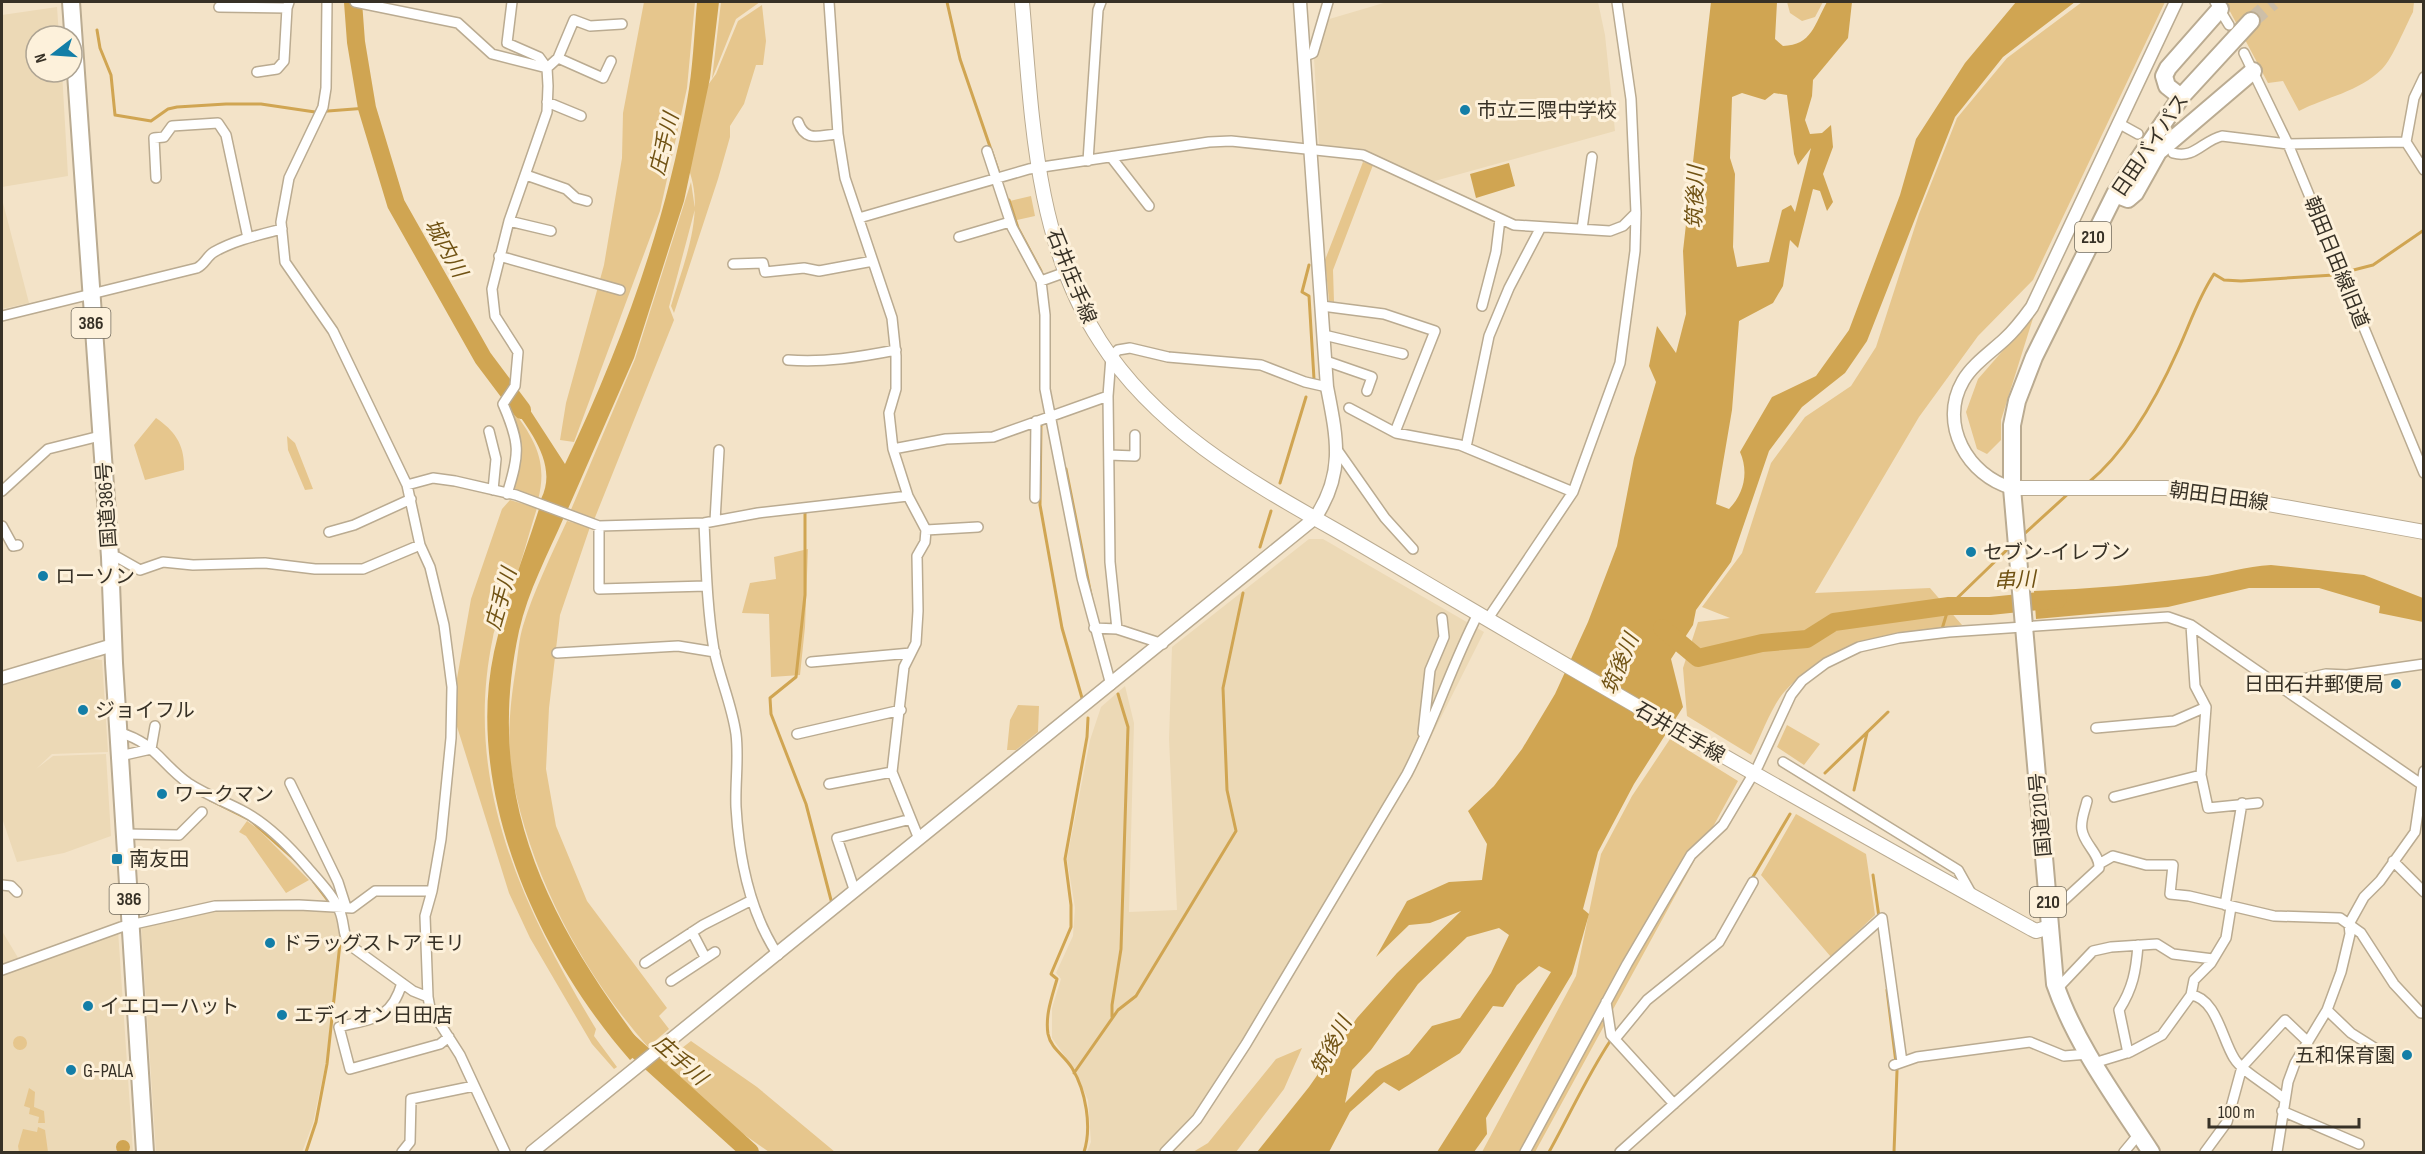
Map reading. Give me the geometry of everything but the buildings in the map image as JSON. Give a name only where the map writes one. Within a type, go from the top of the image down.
[{"type":"highway","name":"国道386号","points":[[70,2],[81,119],[89,296],[110,557],[118,732],[145,1152]]},
{"type":"highway","points":[[2181,97],[2167,86],[2164,76],[2217,5]]},
{"type":"highway","name":"日田バイパス","points":[[2012,488],[2012,435],[2017,401],[2034,357],[2115,194],[2148,142],[2181,97],[2251,21]]},
{"type":"highway","points":[[2115,194],[2128,199],[2135,193],[2158,152],[2253,71]]},
{"type":"highway","name":"国道210号","points":[[2012,488],[2057,989],[2067,1014],[2091,1058],[2151,1152]]},
{"type":"main road","name":"石井庄手線","points":[[1022,2],[1038,168],[1049,218],[1066,272],[1084,314],[1111,357],[1135,388],[1161,413],[1245,478],[1748,771],[2036,931],[2049,920]]},
{"type":"main road","name":"朝田日田線","points":[[2012,488],[2166,488],[2196,491],[2424,532]]},
{"type":"street","points":[[327,2],[326,88],[321,111],[289,178],[280,222],[285,262],[333,332],[407,485],[420,545],[430,567],[444,625],[452,687],[451,738],[432,891],[425,916],[428,997],[430,1008],[449,1037],[505,1152]]},
{"type":"street","points":[[361,2],[458,24],[492,54],[547,68]]},
{"type":"street","points":[[511,494],[518,460],[518,446],[503,404],[515,386],[518,352],[501,329],[493,306],[492,289],[498,256],[547,112],[547,68],[539,57],[507,43],[512,2]]},
{"type":"street","points":[[829,2],[838,134],[845,178],[892,318],[896,350],[896,389],[889,413],[893,449],[908,496],[926,530],[925,542],[916,556],[918,611],[916,643],[904,667],[901,710],[892,772],[919,839]]},
{"type":"street","points":[[1088,161],[1098,10],[1101,2]]},
{"type":"street","points":[[532,1152],[1315,519],[1327,501],[1335,478],[1338,451],[1327,387],[1300,2]]},
{"type":"street","points":[[1305,56],[1313,53],[1328,2]]},
{"type":"street","points":[[1165,1152],[1197,1119],[1246,1044],[1421,747],[1453,665],[1488,620],[1573,492],[1620,363],[1635,251],[1636,213],[1631,99],[1617,2]]},
{"type":"street","points":[[2012,488],[1984,475],[1965,453],[1958,440],[1954,418],[1962,382],[2008,337],[2032,307],[2176,2]]},
{"type":"street","points":[[219,7],[288,5],[284,61],[277,69],[257,72]]},
{"type":"street","points":[[2217,5],[2229,25]]},
{"type":"street","points":[[547,68],[558,58],[574,20],[590,26],[622,24]]},
{"type":"street","name":"朝田日田線旧道","points":[[2244,53],[2288,144],[2424,473]]},
{"type":"street","points":[[558,58],[603,78],[610,61]]},
{"type":"street","points":[[2424,77],[2414,98],[2406,142],[2424,170]]},
{"type":"street","points":[[547,102],[581,116]]},
{"type":"street","points":[[798,122],[802,133],[807,136],[838,134]]},
{"type":"street","points":[[156,178],[154,138],[164,137],[172,126],[218,123],[229,146],[248,238]]},
{"type":"street","points":[[2118,123],[2138,134]]},
{"type":"street","points":[[2173,153],[2183,156],[2194,153],[2212,139],[2222,136],[2288,144],[2406,142]]},
{"type":"street","points":[[859,218],[1038,168],[1220,142],[1363,155],[1514,225],[1610,231],[1623,226],[1636,213]]},
{"type":"street","points":[[987,151],[1010,222],[1041,281],[1045,315],[1045,389],[1080,568],[1098,628],[1111,685]]},
{"type":"street","points":[[1582,229],[1592,157]]},
{"type":"street","points":[[1111,158],[1149,206]]},
{"type":"street","points":[[526,175],[566,189],[576,198],[587,201]]},
{"type":"street","points":[[1482,306],[1496,252],[1500,219]]},
{"type":"street","points":[[509,221],[550,231]]},
{"type":"street","points":[[959,237],[1010,222]]},
{"type":"street","points":[[1466,447],[1489,336],[1509,288],[1541,227]]},
{"type":"street","points":[[2,316],[89,296],[200,266],[212,253],[248,238],[282,229]]},
{"type":"street","points":[[498,256],[620,290]]},
{"type":"street","points":[[733,264],[763,263],[765,272],[804,268],[819,271],[873,261]]},
{"type":"street","points":[[1041,281],[1066,272]]},
{"type":"street","points":[[1322,306],[1384,314],[1435,331],[1395,432]]},
{"type":"street","points":[[1324,335],[1403,354]]},
{"type":"street","points":[[1117,629],[1110,562],[1108,396],[1111,357],[1118,350],[1130,348],[1168,357],[1261,365],[1305,382],[1327,387]]},
{"type":"street","points":[[788,360],[819,363],[896,350]]},
{"type":"street","points":[[1326,361],[1372,377],[1367,391]]},
{"type":"street","points":[[893,449],[946,439],[993,437],[1108,396]]},
{"type":"street","points":[[1349,408],[1395,432],[1466,447],[1573,492]]},
{"type":"street","points":[[1035,498],[1036,421]]},
{"type":"street","points":[[489,431],[496,459],[493,490]]},
{"type":"street","points":[[1109,455],[1135,456],[1135,435]]},
{"type":"street","points":[[2,491],[48,449],[100,436]]},
{"type":"street","points":[[715,521],[719,450]]},
{"type":"street","points":[[1338,451],[1385,518],[1413,549]]},
{"type":"street","points":[[407,485],[433,478],[493,490],[511,494],[599,526],[705,523],[767,512],[908,496]]},
{"type":"street","points":[[329,531],[354,525],[411,499]]},
{"type":"street","points":[[705,523],[706,586],[715,651],[732,711],[736,740],[736,806],[739,838],[752,900],[765,935],[778,955]]},
{"type":"street","points":[[2,526],[10,542],[14,546],[18,545]]},
{"type":"street","points":[[599,526],[599,589],[706,586]]},
{"type":"street","points":[[926,530],[978,527]]},
{"type":"street","points":[[110,557],[117,557],[140,570],[163,562],[193,565],[265,563],[315,569],[363,569],[420,545]]},
{"type":"street","points":[[1421,747],[1430,670],[1444,637],[1442,618]]},
{"type":"street","points":[[1525,1152],[1606,1002],[1691,855],[1723,825],[1748,771],[1791,695],[1802,681],[1826,663],[1859,647],[1899,638],[2168,618],[2191,625],[2421,784]]},
{"type":"street","points":[[2191,625],[2195,686],[2206,707],[2201,775],[2208,808],[2258,803]]},
{"type":"street","points":[[1098,628],[1117,629],[1163,644]]},
{"type":"street","points":[[2,678],[113,645]]},
{"type":"street","points":[[557,653],[678,646],[715,651]]},
{"type":"street","points":[[811,662],[911,653]]},
{"type":"street","points":[[2276,685],[2326,674],[2347,675],[2424,664]]},
{"type":"street","points":[[2096,728],[2174,721],[2206,707]]},
{"type":"street","points":[[797,734],[901,710]]},
{"type":"street","points":[[150,750],[155,726]]},
{"type":"street","points":[[118,732],[133,736],[186,782],[218,801],[242,810],[264,826],[306,866],[338,907]]},
{"type":"street","points":[[120,756],[150,750]]},
{"type":"street","points":[[1783,762],[1958,870],[1973,897]]},
{"type":"street","points":[[2277,1152],[2284,1099],[2295,1063],[2327,1010],[2341,972],[2350,934],[2349,924],[2364,897],[2380,881],[2415,832],[2424,771]]},
{"type":"street","points":[[829,784],[892,772]]},
{"type":"street","points":[[2114,797],[2201,775]]},
{"type":"street","points":[[290,783],[338,882],[338,907],[345,940],[402,983],[428,997]]},
{"type":"street","points":[[2049,920],[2099,868],[2082,828],[2087,801]]},
{"type":"street","points":[[1620,1152],[1879,920],[1898,1064],[1917,1057],[2030,1042],[2064,1056],[2091,1058],[2128,1053],[2162,1035],[2192,995],[2194,980],[2226,938],[2242,803]]},
{"type":"street","points":[[125,834],[178,835],[202,812]]},
{"type":"street","points":[[855,892],[837,838],[911,819]]},
{"type":"street","points":[[2415,832],[2424,838]]},
{"type":"street","points":[[2099,864],[2113,856],[2146,865],[2173,865],[2170,894],[2189,896],[2274,916],[2340,918],[2361,933],[2394,984],[2421,1013]]},
{"type":"street","points":[[2393,861],[2424,892]]},
{"type":"street","points":[[1613,1037],[1647,1000],[1719,942],[1753,882]]},
{"type":"street","points":[[2,885],[11,886],[17,892]]},
{"type":"street","points":[[2,970],[131,925],[215,906],[352,908],[375,891],[432,891]]},
{"type":"street","points":[[645,963],[692,932],[752,900]]},
{"type":"street","points":[[692,932],[705,957]]},
{"type":"street","points":[[2057,989],[2093,951],[2157,944],[2173,954],[2213,958]]},
{"type":"street","points":[[2128,1053],[2119,1010],[2130,992],[2136,974],[2138,945]]},
{"type":"street","points":[[671,981],[715,952]]},
{"type":"street","points":[[402,983],[397,1001],[387,1012],[339,1027],[350,1069],[441,1044],[449,1037]]},
{"type":"street","points":[[2192,995],[2199,996],[2208,1005],[2234,1058],[2242,1067],[2268,1084],[2284,1099]]},
{"type":"street","points":[[1606,1002],[1613,1037],[1674,1104]]},
{"type":"street","points":[[2327,1010],[2351,1032],[2389,1057]]},
{"type":"street","points":[[2205,1152],[2226,1122],[2242,1067],[2285,1020],[2308,1042]]},
{"type":"street","points":[[402,1152],[410,1142],[411,1099],[474,1086]]},
{"type":"street","points":[[2282,1111],[2359,1144]]},
{"type":"street","points":[[2124,1152],[2139,1134]]},
{"type":"shaded area","points":[[644,2],[695,2],[687,88],[660,211],[574,442],[560,440],[566,403],[604,265],[622,158],[623,113]]},
{"type":"shaded area","points":[[721,2],[760,2],[736,19],[712,79]]},
{"type":"shaded area","name":"市立三隈中学校","points":[[1387,2],[1598,2],[1605,35],[1615,131],[1431,182],[1363,150],[1319,145],[1314,58],[1326,20]]},
{"type":"shaded area","points":[[1787,2],[1823,2],[1815,17],[1802,21],[1790,13]]},
{"type":"shaded area","points":[[2082,2],[2165,2],[2033,280],[1978,336],[1919,417],[1815,593],[1930,588],[1962,625],[1867,641],[1825,659],[1805,672],[1781,696],[1751,755],[1687,716],[1683,668],[1698,622],[1730,618],[1702,607],[1742,553],[1771,463],[1805,417],[1851,386],[1876,347],[1919,214],[1957,118],[2007,58]]},
{"type":"shaded area","points":[[2225,2],[2414,2],[2413,12],[2395,50],[2382,69],[2353,89],[2299,111],[2283,81],[2268,83]]},
{"type":"shaded area","points":[[762,5],[766,41],[763,65],[756,65],[744,104],[730,126],[730,137],[718,179],[674,313],[671,306],[687,254],[694,218],[693,182],[687,165],[705,89],[716,74],[738,21]]},
{"type":"shaded area","points":[[57,7],[58,24],[24,24],[24,84],[63,84],[68,176],[2,187],[2,15]]},
{"type":"shaded area","points":[[1363,162],[1373,165],[1333,270],[1334,302],[1329,301],[1325,260]]},
{"type":"shaded area","points":[[691,182],[695,209],[669,307],[674,320],[594,520],[570,512],[635,359]]},
{"type":"shaded area","points":[[1031,196],[1035,216],[1017,220],[1010,201]]},
{"type":"shaded area","points":[[2,199],[29,303],[2,309]]},
{"type":"shaded area","points":[[2034,315],[2001,420],[2001,440],[1987,454],[1977,449],[1966,412],[1978,379]]},
{"type":"shaded area","points":[[508,403],[531,437],[540,460],[541,485],[538,500],[512,491],[520,463],[520,442]]},
{"type":"shaded area","points":[[156,418],[169,428],[178,440],[183,453],[184,470],[145,480],[134,445]]},
{"type":"shaded area","points":[[287,436],[295,443],[313,489],[305,490],[288,450]]},
{"type":"shaded area","points":[[510,500],[537,508],[513,587],[493,637],[486,691],[486,743],[493,793],[506,842],[523,890],[569,983],[596,1029],[594,1036],[617,1067],[614,1069],[592,1044],[530,938],[509,893],[454,717],[456,684],[471,599],[502,509]]},
{"type":"shaded area","points":[[567,521],[590,527],[560,615],[549,708],[546,769],[556,826],[587,901],[667,1008],[659,1016],[669,1029],[648,1047],[602,988],[563,922],[533,853],[513,780],[510,724],[520,636],[538,586]]},
{"type":"shaded area","points":[[1309,539],[1323,539],[1484,632],[1429,741],[1274,1005],[1169,1152],[1087,1152],[1091,1142],[1088,1100],[1074,1069],[1052,1038],[1052,1008],[1061,979],[1056,973],[1073,936],[1075,908],[1067,859],[1090,740],[1101,707],[1125,686],[1134,723],[1129,912],[1177,910],[1169,739],[1172,647]]},
{"type":"shaded area","points":[[808,549],[805,627],[800,675],[771,677],[769,614],[742,613],[750,583],[776,579],[774,557]]},
{"type":"shaded area","points":[[93,659],[102,660],[108,752],[52,754],[36,769],[53,756],[106,754],[111,836],[64,853],[17,862],[2,818],[2,686]]},
{"type":"shaded area","points":[[1018,705],[1039,706],[1038,732],[1016,750],[1007,750],[1010,720]]},
{"type":"shaded area","points":[[1787,725],[1820,744],[1804,765],[1777,747]]},
{"type":"shaded area","points":[[1670,739],[1738,781],[1535,1152],[1482,1152],[1576,976],[1601,854],[1632,796]]},
{"type":"shaded area","points":[[1796,814],[1866,854],[1875,915],[1831,957],[1761,875]]},
{"type":"shaded area","points":[[247,821],[309,880],[286,893],[246,836],[239,832]]},
{"type":"shaded area","points":[[332,907],[339,923],[341,938],[326,1062],[313,1123],[302,1152],[156,1152],[141,924],[215,909]]},
{"type":"shaded area","points":[[118,930],[133,1152],[2,1152],[2,931],[23,966]]},
{"type":"shaded area","points":[[17,1036],[23,1036],[27,1043],[23,1050],[17,1050],[13,1046],[13,1040]]},
{"type":"shaded area","points":[[691,1041],[757,1087],[835,1152],[769,1152],[719,1117],[664,1062]]},
{"type":"shaded area","points":[[1302,1048],[1284,1089],[1236,1152],[1193,1152],[1208,1143],[1276,1059]]},
{"type":"shaded area","points":[[29,1088],[35,1092],[34,1107],[44,1111],[45,1123],[38,1123],[39,1117],[29,1114],[30,1108],[24,1106]]},
{"type":"shaded area","points":[[38,1127],[45,1130],[48,1152],[19,1152],[18,1146],[23,1129],[37,1132]]},
{"type":"water","points":[[697,2],[719,2],[710,78],[684,201],[634,358],[567,511],[541,499],[546,486],[544,460],[532,434],[508,400],[517,390],[565,464],[622,332],[653,241],[678,148],[687,101]]},
{"type":"water","name":"筑後川","points":[[1711,2],[1777,2],[1775,39],[1783,46],[1793,45],[1806,38],[1827,2],[1852,2],[1848,38],[1813,80],[1812,96],[1805,120],[1810,134],[1822,133],[1831,125],[1833,147],[1823,174],[1833,202],[1827,211],[1820,191],[1813,189],[1798,248],[1790,240],[1783,286],[1773,303],[1739,321],[1732,410],[1716,504],[1729,509],[1738,497],[1744,482],[1744,467],[1740,452],[1772,397],[1816,376],[1849,330],[1900,195],[1916,139],[1965,63],[2016,2],[2075,2],[2003,57],[1955,117],[1867,341],[1845,373],[1802,407],[1769,451],[1731,562],[1696,610],[1693,625],[1671,659],[1683,707],[1634,784],[1598,852],[1583,909],[1589,914],[1572,974],[1486,1118],[1487,1134],[1474,1152],[1437,1152],[1551,972],[1539,966],[1517,985],[1503,1007],[1493,1006],[1460,1053],[1399,1091],[1384,1082],[1350,1112],[1329,1152],[1257,1152],[1309,1087],[1357,1018],[1397,973],[1461,911],[1430,923],[1409,925],[1376,957],[1407,901],[1449,882],[1482,880],[1487,844],[1468,811],[1494,786],[1522,749],[1555,694],[1588,622],[1617,546],[1634,458],[1656,382],[1649,366],[1657,326],[1676,353],[1686,314],[1683,251]],"holes":[[[1742,93],[1765,100],[1774,93],[1787,95],[1794,154],[1798,165],[1811,148],[1795,212],[1791,205],[1782,210],[1769,262],[1737,267],[1733,247],[1735,174],[1730,158],[1732,97]],[[1499,928],[1509,935],[1491,973],[1460,1018],[1432,1026],[1409,1054],[1376,1071],[1345,1103],[1352,1070],[1371,1050],[1418,984],[1467,937]]]},
{"type":"water","points":[[1509,163],[1515,186],[1476,198],[1470,174]]},
{"type":"water","points":[[539,509],[564,517],[533,587],[519,631],[510,691],[510,748],[517,802],[532,853],[552,903],[578,952],[644,1048],[630,1060],[597,1019],[566,972],[539,923],[517,870],[500,815],[490,760],[487,706],[494,652],[509,598]]},
{"type":"water","points":[[2271,565],[2364,575],[2423,598],[2423,622],[2379,613],[2380,606],[2319,588],[2249,588],[2168,607],[2036,619],[2034,591],[2158,582]]},
{"type":"water","points":[[120,1140],[126,1140],[130,1147],[126,1154],[120,1154],[116,1150],[116,1144]]},
{"type":"waterway","name":"城内川","points":[[353,2],[356,42],[367,108],[396,204],[483,358],[522,410]]},
{"type":"waterway","points":[[947,2],[960,59],[999,173]]},
{"type":"waterway","points":[[97,30],[100,48],[111,75],[115,115],[151,121],[168,109],[226,104],[261,104],[315,112],[367,108]]},
{"type":"waterway","points":[[1009,200],[1018,228],[1041,271]]},
{"type":"waterway","points":[[2088,483],[2129,439],[2151,404],[2214,274],[2224,280],[2241,281],[2334,275],[2373,265],[2424,230]]},
{"type":"waterway","points":[[1309,265],[1302,292],[1309,296],[1314,379]]},
{"type":"waterway","points":[[1280,483],[1306,397]]},
{"type":"waterway","points":[[1041,422],[1040,505],[1062,628],[1082,698]]},
{"type":"waterway","points":[[1066,469],[1092,600]]},
{"type":"waterway","points":[[2023,535],[2069,493]]},
{"type":"waterway","points":[[805,511],[805,595],[796,677],[770,698],[771,714],[806,804],[831,900]]},
{"type":"waterway","points":[[1260,547],[1271,511]]},
{"type":"waterway","points":[[1942,629],[1949,606],[2012,545]]},
{"type":"waterway","points":[[1074,1073],[1118,1010],[1136,996],[1236,831],[1227,790],[1223,688],[1243,593]]},
{"type":"waterway","name":"串川","points":[[1662,628],[1698,658],[1762,643],[1807,639],[1834,622],[1949,606],[1990,606],[2058,599]]},
{"type":"waterway","points":[[1112,1017],[1121,949],[1128,727],[1118,694]]},
{"type":"waterway","points":[[1825,773],[1888,712]]},
{"type":"waterway","points":[[1084,1152],[1087,1120],[1081,1087],[1069,1063],[1052,1044],[1048,1034],[1047,1020],[1057,979],[1051,974],[1071,927],[1071,905],[1065,859],[1087,737],[1088,718]]},
{"type":"waterway","points":[[1854,790],[1867,733]]},
{"type":"waterway","points":[[210,800],[250,820],[296,861]]},
{"type":"waterway","points":[[1751,880],[1790,814]]},
{"type":"waterway","points":[[1873,875],[1879,917]]},
{"type":"waterway","points":[[314,882],[330,903]]},
{"type":"waterway","points":[[306,1152],[316,1122],[327,1064],[341,934]]},
{"type":"waterway","points":[[1549,1152],[1585,1083],[1612,1038],[1627,1017],[1664,981]]},
{"type":"waterway","points":[[1887,990],[1897,1071],[1894,1152]]},
{"type":"waterway","name":"庄手川","points":[[623,1037],[750,1152]]},
{"type":"tunnel","points":[[2251,21],[2273,2]]},
{"type":"tunnel","points":[[2229,25],[2244,53]]},
{"type":"place","name":"市立三隈中学校","points":[[1465,110]]},
{"type":"place","name":"セブン-イレブン","points":[[1971,552]]},
{"type":"place","name":"ローソン","points":[[43,576]]},
{"type":"place","name":"日田石井郵便局","points":[[2396,684]]},
{"type":"place","name":"ジョイフル","points":[[83,710]]},
{"type":"place","name":"ワークマン","points":[[162,794]]},
{"type":"place","name":"南友田","points":[[117,859]]},
{"type":"place","name":"ドラッグストア モリ","points":[[270,943]]},
{"type":"place","name":"イエローハット","points":[[88,1006]]},
{"type":"place","name":"エディオン日田店","points":[[282,1015]]},
{"type":"place","name":"五和保育園","points":[[2407,1055]]},
{"type":"place","name":"G-PALA","points":[[71,1070]]}]
